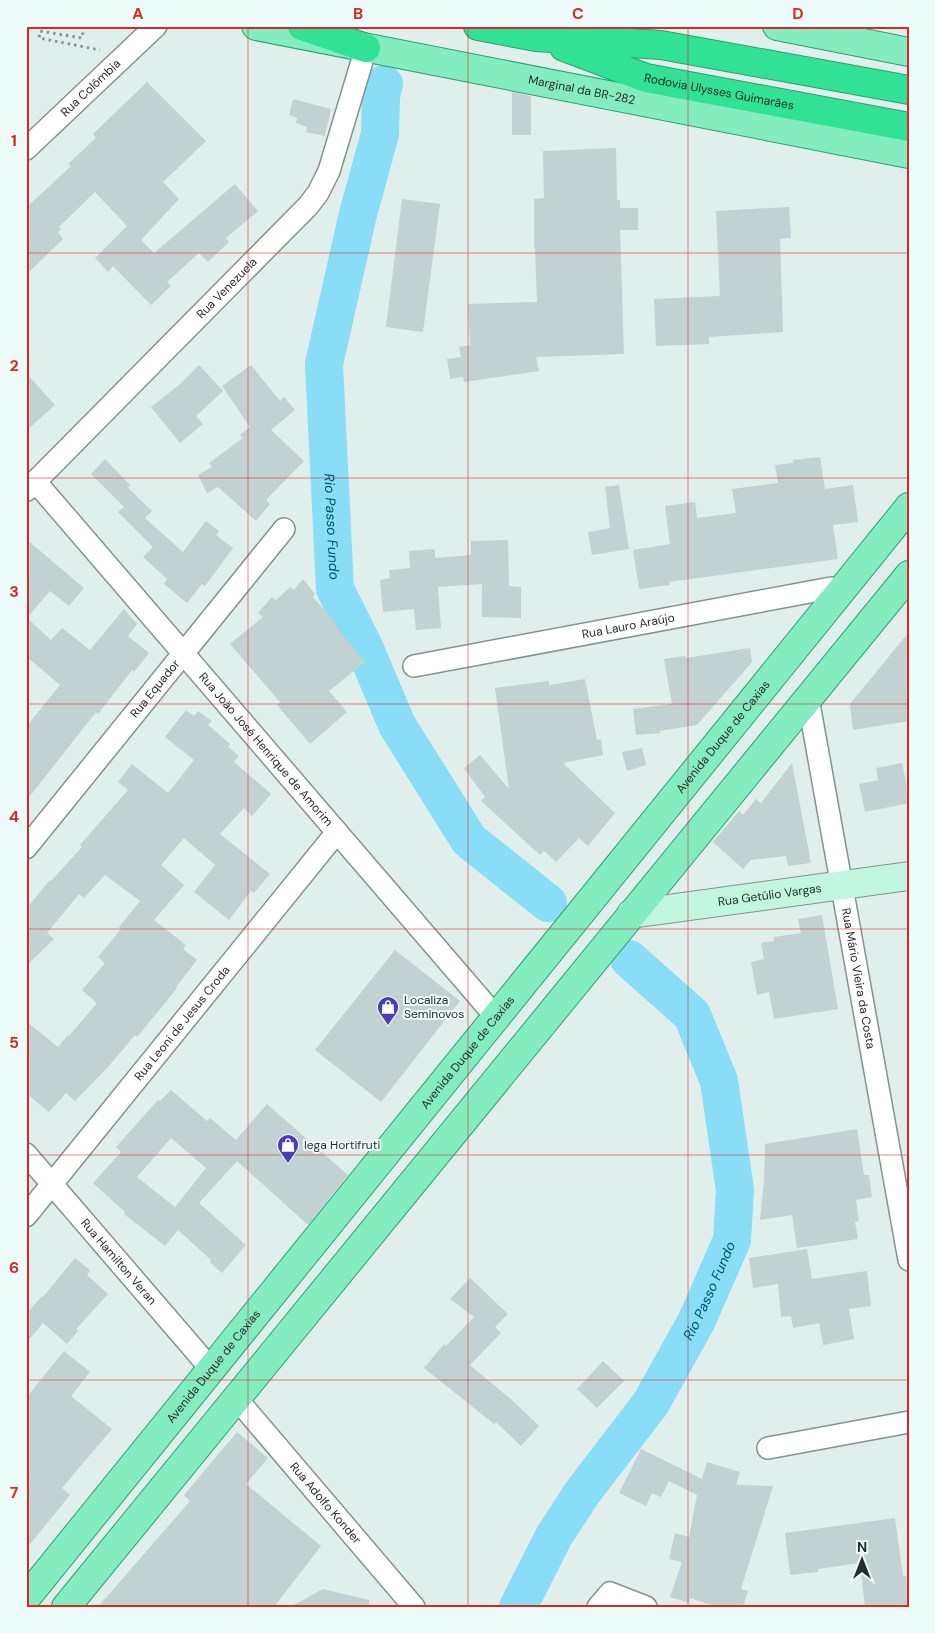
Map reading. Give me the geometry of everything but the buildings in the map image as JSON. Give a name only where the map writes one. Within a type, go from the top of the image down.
[{"type":"highway","points":[[302,26],[366,48]]},
{"type":"highway","name":"Rodovia Ulysses Guimarães","points":[[478,26],[536,37],[661,44],[909,90]]},
{"type":"highway","name":"Rodovia Ulysses Guimarães","points":[[536,37],[646,78],[909,127]]},
{"type":"main road","name":"Marginal da BR-282","points":[[256,26],[909,154]]},
{"type":"main road","points":[[777,26],[909,52]]},
{"type":"main road","name":"Avenida Duque de Caxias","points":[[26,1598],[909,507]]},
{"type":"main road","points":[[66,1607],[907,578]]},
{"type":"street","name":"Rua Colômbia","points":[[26,149],[156,26]]},
{"type":"street","name":"Rua Venezuela","points":[[31,486],[308,206],[318,193],[329,171],[366,48]]},
{"type":"street","name":"Rua João José Henrique de Amorim","points":[[31,486],[184,654],[496,1017]]},
{"type":"street","name":"Rua Equador","points":[[26,848],[284,529]]},
{"type":"street","name":"Rua Lauro Araújo","points":[[414,666],[831,588],[841,590]]},
{"type":"street","name":"Rua Mário Vieira da Costa","points":[[808,698],[909,1260]]},
{"type":"street","name":"Rua Leoni de Jesus Croda","points":[[26,1216],[337,832]]},
{"type":"street","name":"Rua Getúlio Vargas","points":[[631,914],[909,876]]},
{"type":"street","name":"Rua Hamilton Veran","points":[[26,1154],[211,1369]]},
{"type":"street","name":"Rua Adolfo Konder","points":[[236,1398],[414,1607]]},
{"type":"street","points":[[768,1448],[909,1422]]},
{"type":"street","points":[[598,1607],[610,1593],[646,1607]]},
{"type":"path","points":[[84,26],[82,38],[40,31],[38,38],[125,56]]},
{"type":"waterway","name":"Rio Passo Fundo","points":[[384,84],[381,96],[380,134],[358,214],[324,364],[335,589],[365,649],[397,725],[469,840],[548,903]]},
{"type":"waterway","name":"Rio Passo Fundo","points":[[518,1607],[554,1536],[582,1493],[651,1403],[697,1320],[732,1240],[735,1190],[719,1081],[692,1015],[629,959]]},
{"type":"place","name":"Localiza Seminovos","points":[[388,1026]]},
{"type":"place","name":"Iega Hortifruti","points":[[288,1164]]}]
